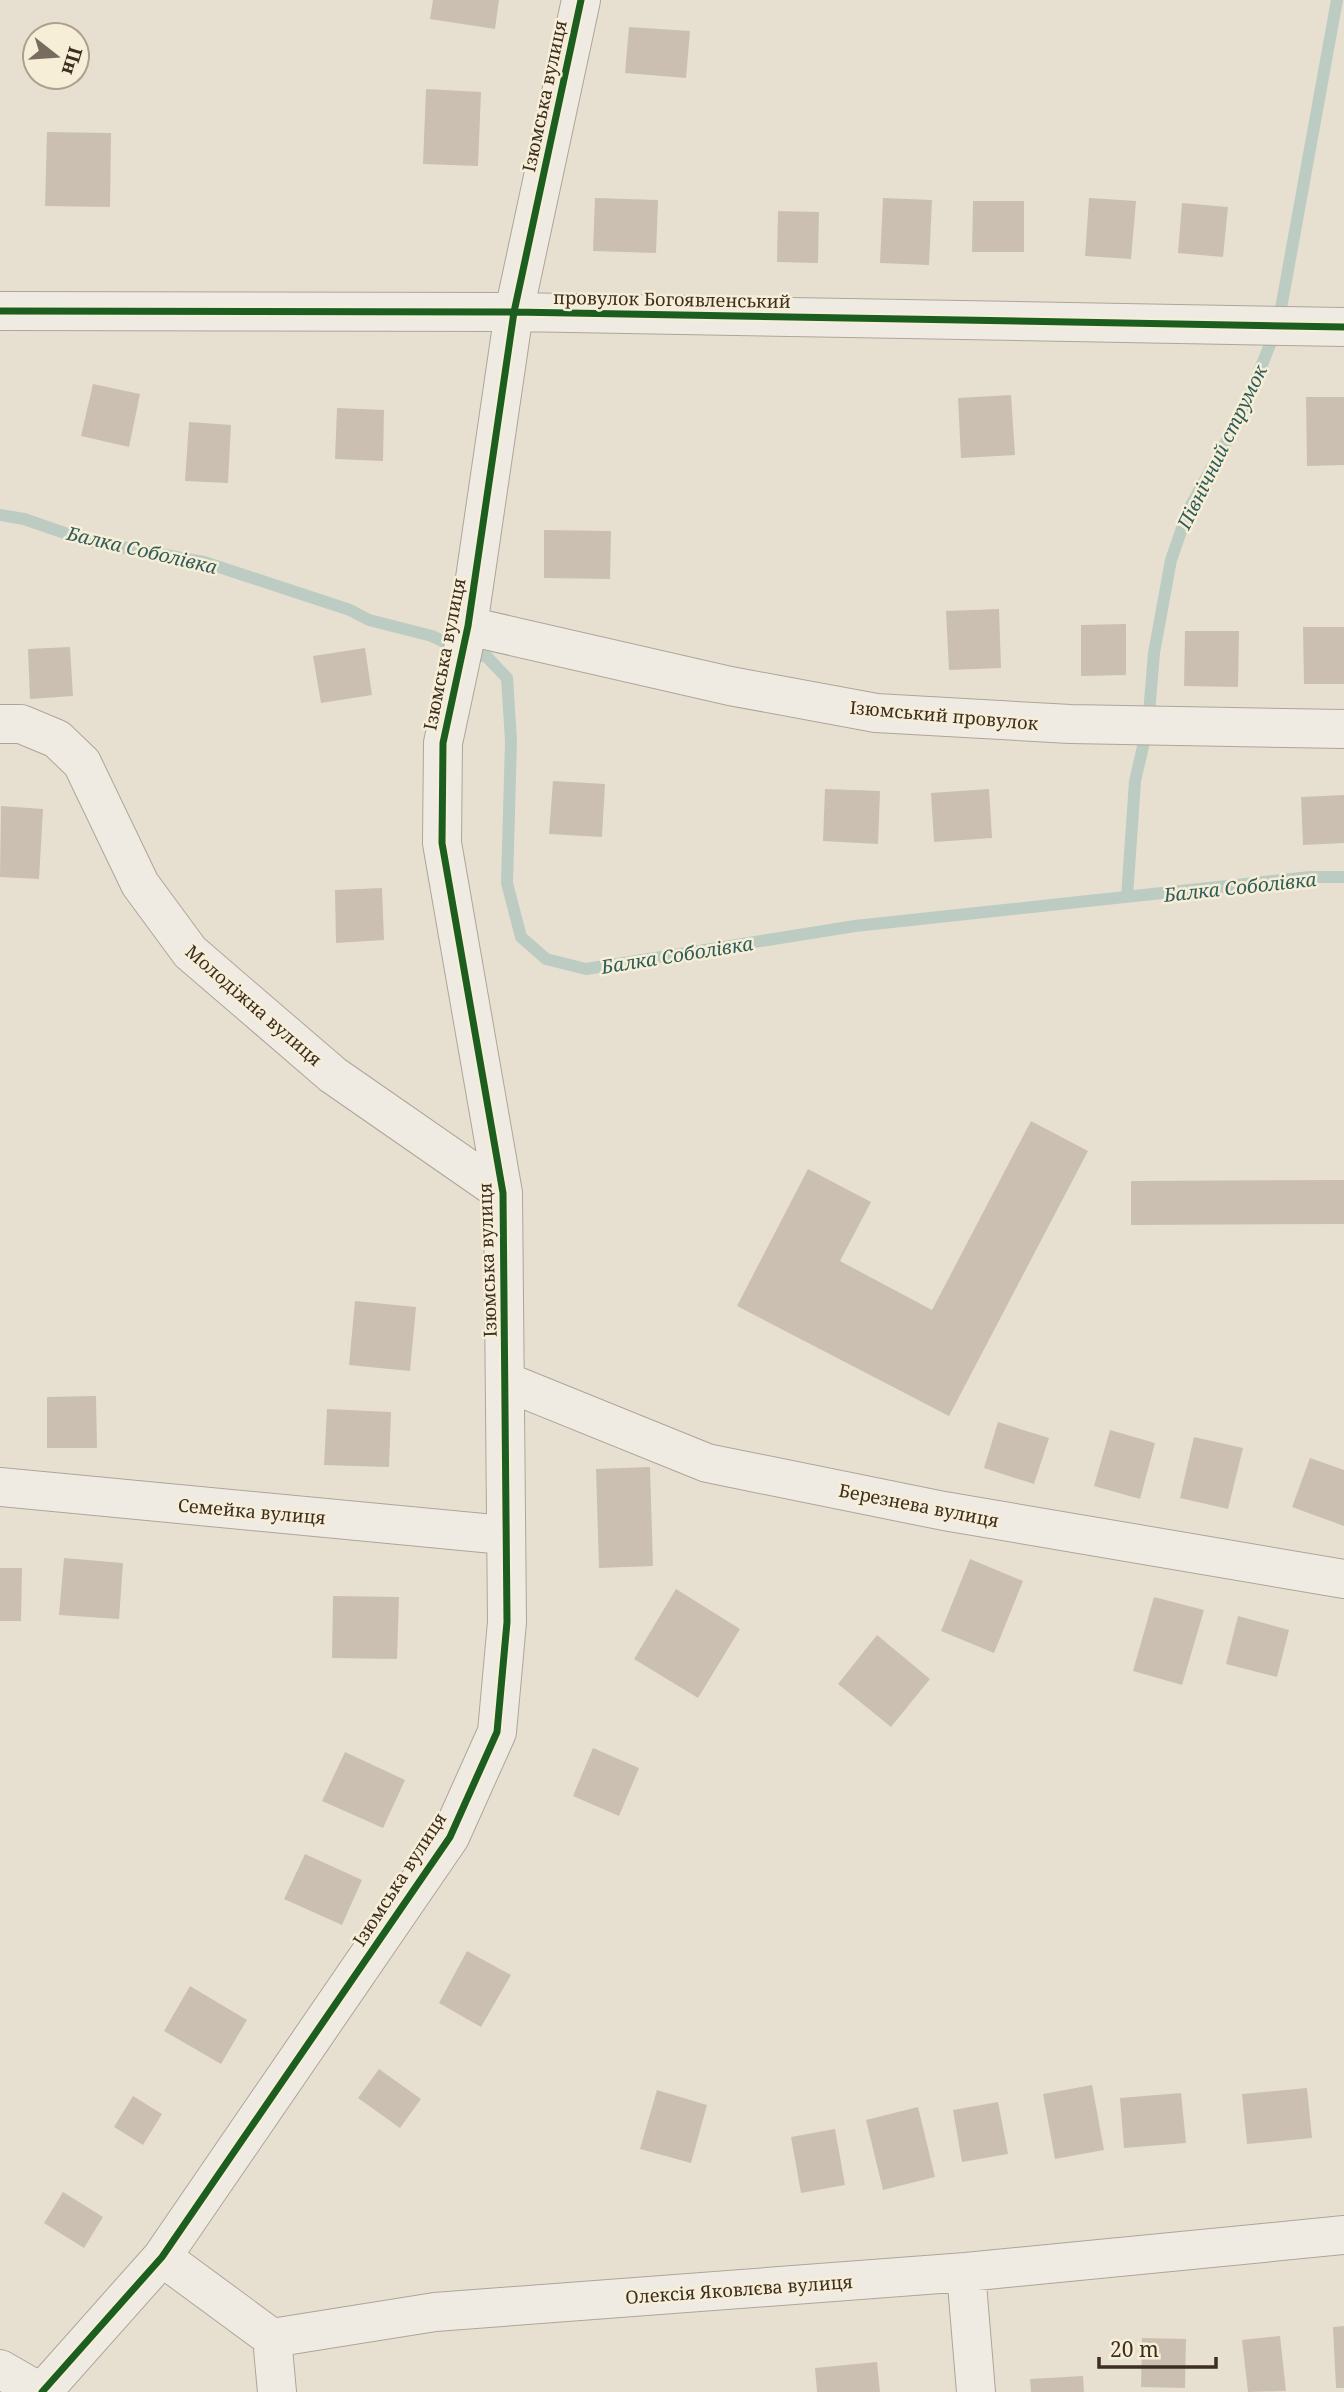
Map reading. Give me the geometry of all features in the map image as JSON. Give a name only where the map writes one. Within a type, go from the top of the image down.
[{"type":"street","name":"Ізюмська вулиця","points":[[41,2392],[162,2257],[450,1837],[497,1732],[507,1622],[504,1535],[507,1382],[503,1193],[442,843],[443,743],[468,626],[514,312],[581,0]]},
{"type":"street","name":"провулок Богоявленський","points":[[0,311],[514,312],[1344,327]]},
{"type":"street","name":"Ізюмський провулок","points":[[468,626],[730,686],[876,713],[1070,724],[1344,729]]},
{"type":"street","name":"Молодіжна вулиця","points":[[0,724],[21,724],[57,739],[82,763],[140,884],[190,952],[333,1075],[503,1193]]},
{"type":"street","name":"Березнева вулиця","points":[[507,1382],[707,1463],[944,1511],[1344,1579]]},
{"type":"street","name":"Семейка вулиця","points":[[0,1487],[504,1535]]},
{"type":"street","name":"Олексія Яковлєва вулиця","points":[[272,2338],[435,2312],[966,2272],[1344,2235]]},
{"type":"street","points":[[162,2257],[272,2338],[277,2392]]},
{"type":"street","points":[[966,2272],[976,2392]]},
{"type":"street","points":[[0,2369],[41,2392]]},
{"type":"building","points":[[433,0],[499,0],[495,29],[430,19]]},
{"type":"building","points":[[629,27],[690,31],[686,78],[625,73]]},
{"type":"building","points":[[426,89],[481,92],[478,166],[423,164]]},
{"type":"building","points":[[47,132],[111,133],[110,207],[45,206]]},
{"type":"building","points":[[595,198],[658,200],[656,253],[593,251]]},
{"type":"building","points":[[883,198],[932,200],[929,265],[880,263]]},
{"type":"building","points":[[1089,198],[1136,201],[1131,259],[1085,256]]},
{"type":"building","points":[[973,201],[1024,201],[1024,252],[972,252]]},
{"type":"building","points":[[1182,203],[1228,207],[1223,257],[1178,253]]},
{"type":"building","points":[[778,211],[819,212],[818,263],[777,262]]},
{"type":"building","points":[[93,384],[140,394],[129,447],[81,436]]},
{"type":"building","points":[[1011,395],[1015,455],[961,458],[958,398]]},
{"type":"building","points":[[1306,397],[1344,397],[1344,465],[1307,466]]},
{"type":"building","points":[[337,408],[384,410],[383,461],[335,459]]},
{"type":"building","points":[[189,422],[231,425],[228,483],[185,481]]},
{"type":"building","points":[[544,530],[611,531],[610,579],[544,578]]},
{"type":"building","points":[[999,609],[1001,668],[949,670],[946,611]]},
{"type":"building","points":[[1126,624],[1126,675],[1081,676],[1081,625]]},
{"type":"building","points":[[1303,627],[1344,627],[1344,684],[1304,684]]},
{"type":"building","points":[[1185,631],[1239,631],[1238,687],[1184,686]]},
{"type":"building","points":[[70,647],[73,696],[30,699],[28,649]]},
{"type":"building","points":[[365,648],[372,695],[321,703],[313,656]]},
{"type":"building","points":[[553,781],[605,784],[602,837],[549,834]]},
{"type":"building","points":[[825,789],[880,791],[878,844],[823,841]]},
{"type":"building","points":[[989,789],[992,838],[934,842],[931,793]]},
{"type":"building","points":[[1344,795],[1344,843],[1303,845],[1301,797]]},
{"type":"building","points":[[1,806],[43,809],[39,879],[0,877]]},
{"type":"building","points":[[382,888],[384,940],[336,943],[335,890]]},
{"type":"building","points":[[1031,1121],[1088,1151],[949,1416],[737,1306],[808,1169],[871,1202],[840,1261],[932,1310]]},
{"type":"building","points":[[1344,1180],[1344,1224],[1131,1225],[1131,1181]]},
{"type":"building","points":[[355,1301],[416,1307],[410,1371],[349,1365]]},
{"type":"building","points":[[96,1396],[97,1448],[47,1448],[47,1397]]},
{"type":"building","points":[[327,1409],[391,1412],[389,1467],[324,1465]]},
{"type":"building","points":[[998,1422],[1049,1438],[1034,1484],[984,1468]]},
{"type":"building","points":[[1110,1430],[1155,1443],[1140,1499],[1094,1486]]},
{"type":"building","points":[[1194,1437],[1243,1448],[1228,1509],[1180,1498]]},
{"type":"building","points":[[1310,1458],[1344,1470],[1344,1526],[1292,1507]]},
{"type":"building","points":[[650,1467],[653,1566],[599,1568],[596,1469]]},
{"type":"building","points":[[64,1558],[123,1563],[119,1619],[59,1615]]},
{"type":"building","points":[[970,1559],[1023,1581],[994,1653],[941,1631]]},
{"type":"building","points":[[0,1568],[22,1568],[21,1621],[0,1621]]},
{"type":"building","points":[[676,1589],[740,1629],[698,1698],[634,1659]]},
{"type":"building","points":[[333,1596],[399,1597],[397,1659],[332,1658]]},
{"type":"building","points":[[1154,1597],[1204,1610],[1182,1685],[1133,1671]]},
{"type":"building","points":[[1238,1616],[1289,1630],[1277,1677],[1226,1664]]},
{"type":"building","points":[[877,1635],[930,1679],[891,1727],[838,1684]]},
{"type":"building","points":[[593,1748],[639,1768],[619,1816],[573,1796]]},
{"type":"building","points":[[345,1752],[405,1780],[383,1828],[322,1801]]},
{"type":"building","points":[[305,1854],[362,1880],[342,1925],[284,1899]]},
{"type":"building","points":[[467,1951],[511,1975],[481,2027],[439,2003]]},
{"type":"building","points":[[190,1986],[247,2020],[221,2064],[164,2031]]},
{"type":"building","points":[[379,2069],[421,2099],[400,2128],[358,2098]]},
{"type":"building","points":[[1092,2085],[1104,2150],[1055,2159],[1043,2094]]},
{"type":"building","points":[[1307,2088],[1312,2138],[1247,2144],[1242,2094]]},
{"type":"building","points":[[657,2090],[707,2105],[691,2163],[640,2149]]},
{"type":"building","points":[[1181,2093],[1186,2143],[1124,2148],[1120,2098]]},
{"type":"building","points":[[133,2096],[162,2114],[143,2145],[114,2127]]},
{"type":"building","points":[[998,2102],[1008,2154],[962,2162],[953,2110]]},
{"type":"building","points":[[918,2107],[935,2177],[883,2190],[866,2120]]},
{"type":"building","points":[[835,2129],[845,2185],[801,2193],[791,2137]]},
{"type":"building","points":[[63,2192],[103,2217],[84,2248],[44,2223]]},
{"type":"building","points":[[1344,2326],[1344,2388],[1336,2388],[1333,2327]]},
{"type":"building","points":[[1280,2336],[1286,2391],[1248,2392],[1242,2340]]},
{"type":"building","points":[[1142,2338],[1186,2339],[1185,2388],[1141,2387]]},
{"type":"building","points":[[877,2362],[880,2392],[817,2392],[815,2368]]},
{"type":"building","points":[[1083,2376],[1084,2392],[1031,2392],[1030,2379]]},
{"type":"waterway","name":"Північний струмок","points":[[1127,897],[1135,781],[1148,725],[1154,653],[1171,560],[1188,511],[1243,411],[1278,325],[1337,0]]},
{"type":"waterway","name":"Балка Соболівка","points":[[0,515],[24,519],[88,541],[204,562],[350,610],[369,620],[432,636],[463,651],[487,657],[507,678],[511,741],[507,883],[521,937],[546,959],[586,969],[855,926],[1310,877],[1344,877]]},
{"type":"cycle path","points":[[42,2392],[162,2257],[450,1837],[497,1732],[507,1622],[503,1193],[442,843],[443,743],[468,626],[514,312],[581,0]]},
{"type":"cycle path","points":[[0,311],[514,312],[1344,327]]}]
